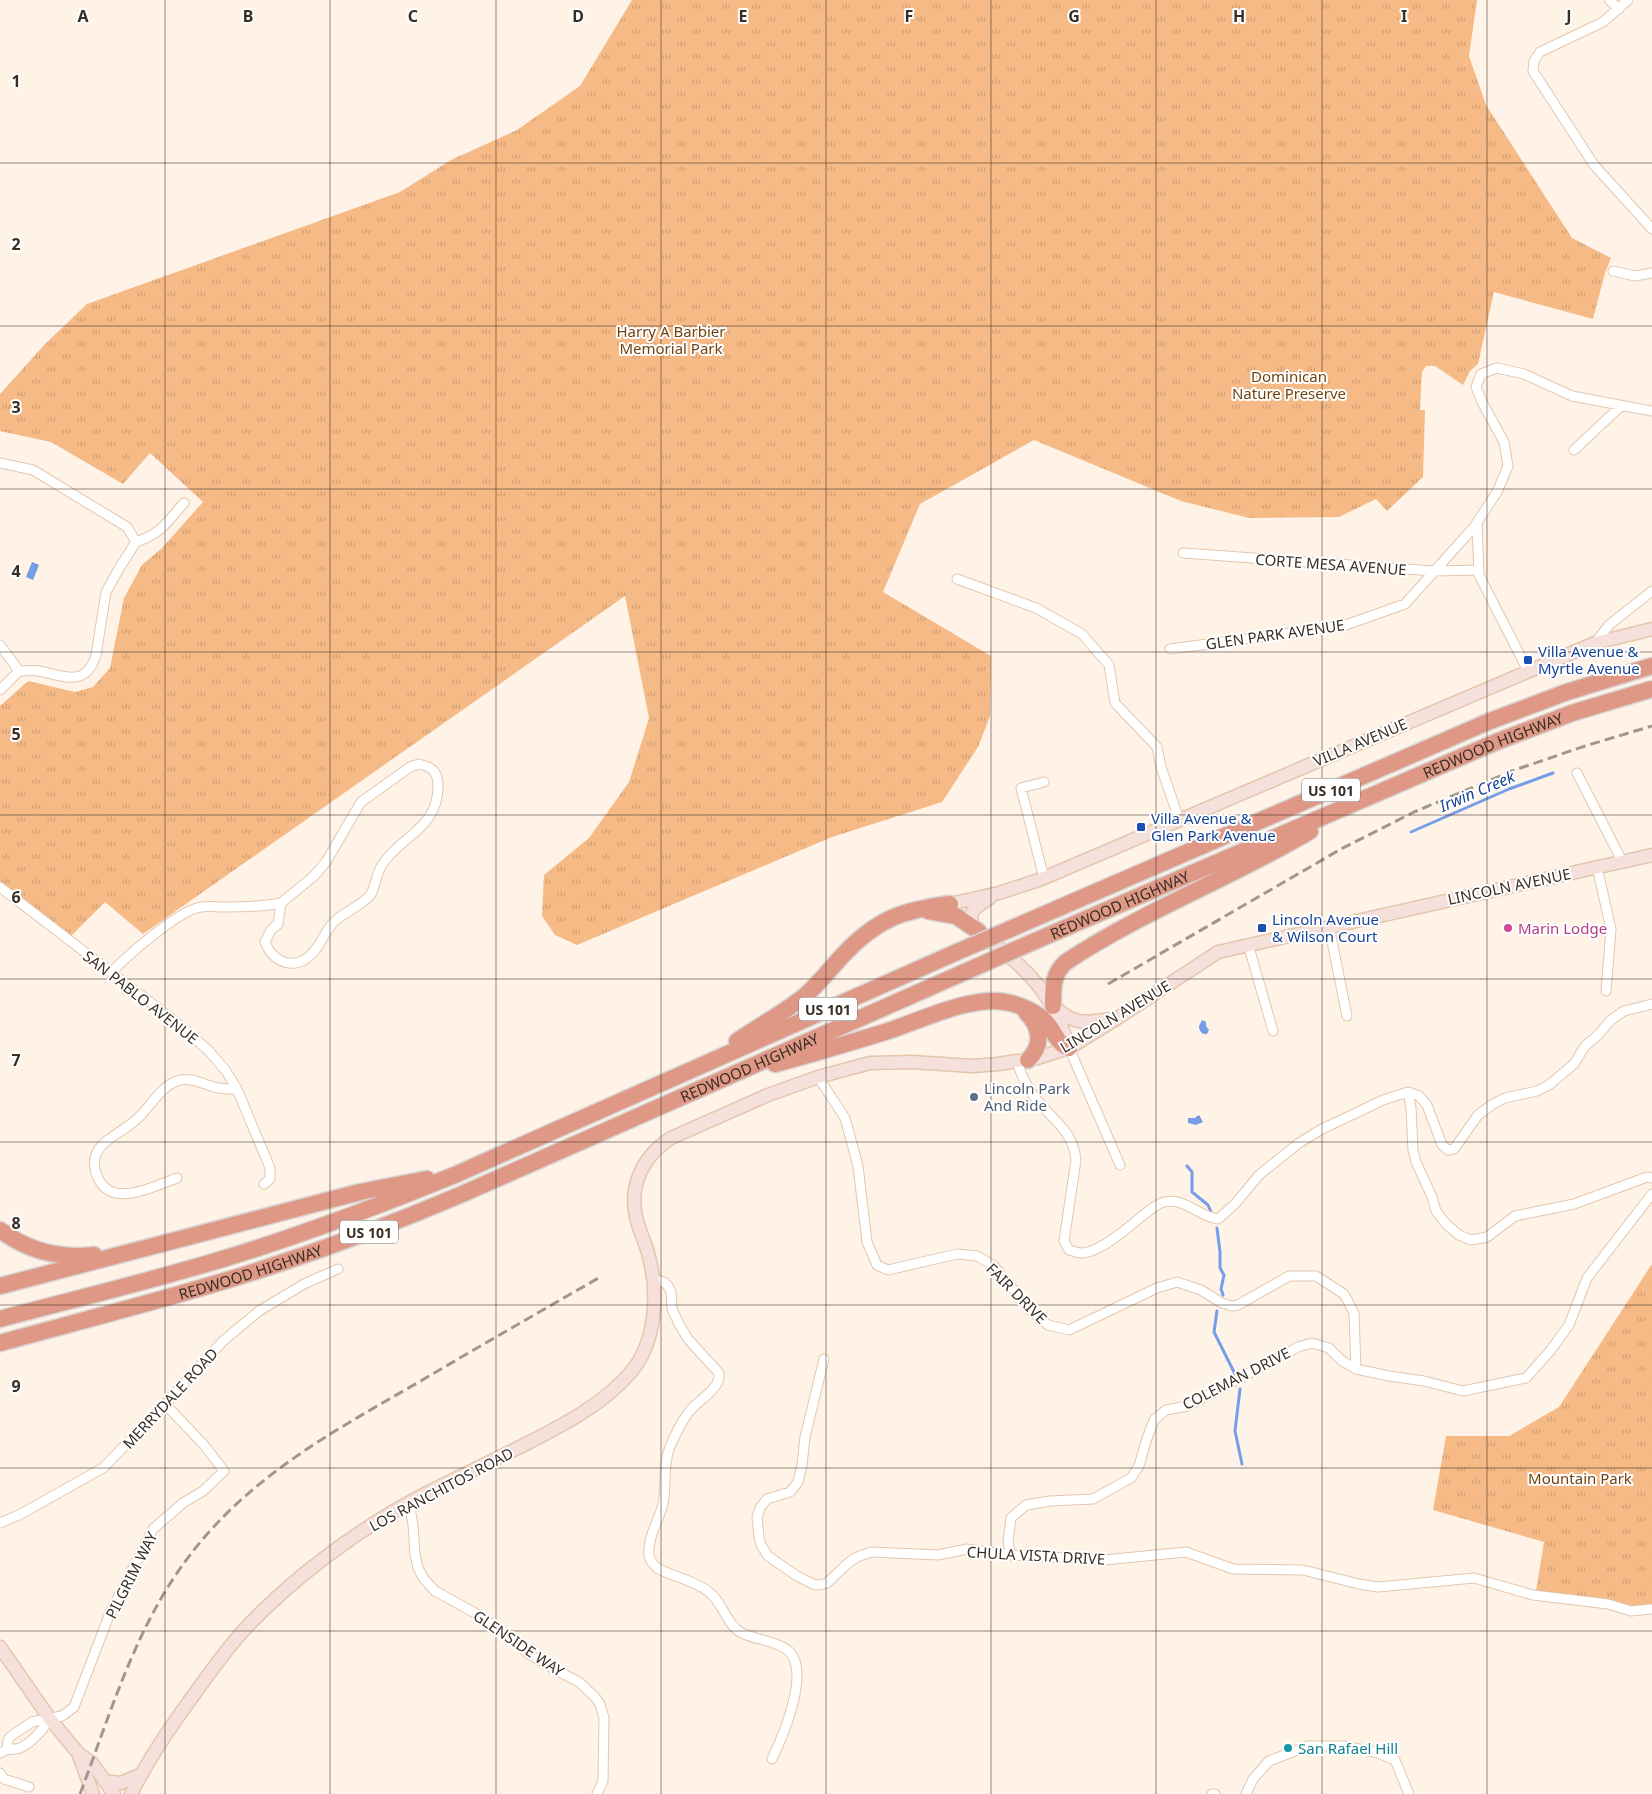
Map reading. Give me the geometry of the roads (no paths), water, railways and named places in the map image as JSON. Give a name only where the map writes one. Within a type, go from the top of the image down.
[{"type":"highway","name":"REDWOOD HIGHWAY","points":[[0,1319],[186,1270],[265,1246],[358,1213],[457,1174],[957,952],[1490,721],[1568,692],[1652,666]]},
{"type":"highway","name":"REDWOOD HIGHWAY","points":[[0,1343],[230,1279],[346,1241],[452,1198],[1364,798],[1534,727],[1580,710],[1652,688]]},
{"type":"highway","points":[[1053,1006],[1055,978],[1059,969],[1070,960],[1169,904],[1271,854],[1364,798]]},
{"type":"highway","points":[[700,1066],[805,996],[849,949],[874,927],[886,920],[916,909],[950,904]]},
{"type":"highway","points":[[916,909],[956,916],[978,931]]},
{"type":"highway","points":[[722,1079],[806,1056],[984,1001],[998,1001],[1019,1006],[1042,1018],[1060,1042],[1069,1048]]},
{"type":"highway","points":[[1019,1006],[1032,1019],[1038,1031],[1038,1046],[1034,1054],[1023,1061]]},
{"type":"highway","points":[[0,1286],[374,1188],[457,1174]]},
{"type":"highway","points":[[0,1230],[15,1240],[33,1248],[51,1254],[68,1256],[98,1254],[187,1237]]},
{"type":"main road","points":[[1594,643],[1652,628]]},
{"type":"main road","name":"VILLA AVENUE","points":[[950,904],[999,893],[1044,878],[1594,643]]},
{"type":"main road","name":"LINCOLN AVENUE","points":[[647,1249],[636,1220],[634,1193],[640,1173],[653,1152],[677,1136],[768,1095],[818,1077],[870,1063],[912,1062],[973,1066],[1023,1061],[1069,1048],[1218,952],[1652,854]]},
{"type":"main road","name":"VILLA AVENUE","points":[[978,931],[972,923],[972,913],[976,907],[999,893]]},
{"type":"main road","points":[[978,931],[1030,974],[1053,1006],[1065,1016],[1077,1022],[1116,1019]]},
{"type":"main road","points":[[1053,1006],[1069,1048]]},
{"type":"main road","name":"LOS RANCHITOS ROAD","points":[[131,1794],[165,1736],[204,1681],[245,1629],[294,1583],[369,1526],[560,1426],[586,1410],[618,1385],[631,1372],[642,1356],[649,1336],[654,1307],[653,1279],[647,1249]]},
{"type":"main road","points":[[0,1647],[50,1719],[78,1753],[92,1763],[114,1794]]},
{"type":"main road","points":[[78,1753],[93,1793]]},
{"type":"main road","points":[[105,1781],[121,1783],[142,1774]]},
{"type":"street","points":[[1610,0],[1618,9]]},
{"type":"street","points":[[1628,0],[1603,22],[1540,52],[1534,61],[1533,71],[1594,165],[1652,229]]},
{"type":"street","points":[[1613,271],[1636,276],[1652,273]]},
{"type":"street","name":"GLEN PARK AVENUE","points":[[1170,649],[1342,626],[1405,604],[1477,523],[1497,492],[1508,466],[1504,442],[1476,387],[1480,374],[1497,368],[1524,374],[1572,396],[1652,411]]},
{"type":"street","points":[[1574,450],[1621,406]]},
{"type":"street","points":[[0,463],[34,470],[127,527],[136,542]]},
{"type":"street","points":[[0,690],[19,671],[39,672],[69,679],[87,672],[93,664],[96,655],[106,592],[120,567],[136,542],[150,538],[159,532],[184,503]]},
{"type":"street","points":[[1477,523],[1479,575],[1528,671]]},
{"type":"street","name":"CORTE MESA AVENUE","points":[[1183,553],[1434,571],[1479,570]]},
{"type":"street","points":[[956,579],[1036,608],[1082,634],[1109,665],[1115,703],[1157,747],[1161,767],[1179,819]]},
{"type":"street","name":"VILLA AVENUE","points":[[1594,643],[1609,625],[1652,591]]},
{"type":"street","points":[[0,645],[19,671]]},
{"type":"street","points":[[112,972],[164,928],[187,912],[198,907],[264,906],[281,903],[314,876],[326,862],[361,802],[410,768],[419,764],[430,767],[438,781],[435,807],[415,834],[390,854],[381,866],[368,898],[342,914],[331,924],[319,944],[306,960],[284,963],[271,953],[265,942],[271,930],[278,924],[281,903]]},
{"type":"street","points":[[1577,773],[1622,861]]},
{"type":"street","points":[[1044,782],[1021,788],[1044,878]]},
{"type":"street","points":[[1597,867],[1611,929],[1606,991]]},
{"type":"street","name":"SAN PABLO AVENUE","points":[[0,888],[112,972],[198,1040],[226,1071],[237,1089],[270,1168],[270,1179],[264,1184]]},
{"type":"street","points":[[1329,926],[1347,1016]]},
{"type":"street","points":[[1248,944],[1273,1031]]},
{"type":"street","points":[[1023,1061],[1023,1078],[1028,1088],[1042,1106],[1059,1121],[1075,1150],[1076,1160],[1064,1241],[1069,1250],[1081,1253],[1116,1238],[1156,1205],[1166,1201],[1176,1202],[1190,1207],[1204,1216],[1218,1219],[1235,1204],[1259,1175],[1299,1143],[1322,1129],[1383,1100],[1408,1092],[1419,1096],[1427,1105],[1442,1145],[1448,1150],[1454,1148],[1478,1114],[1505,1098],[1537,1091],[1549,1084],[1574,1064],[1585,1046],[1611,1020],[1624,1011],[1652,1004]]},
{"type":"street","points":[[1069,1048],[1120,1165]]},
{"type":"street","name":"FAIR DRIVE","points":[[818,1077],[846,1118],[858,1166],[867,1242],[877,1265],[888,1270],[957,1254],[977,1256],[994,1266],[1030,1310],[1048,1325],[1069,1330],[1157,1288],[1177,1282],[1201,1290],[1222,1303],[1232,1306],[1238,1305],[1289,1276],[1316,1276],[1344,1294],[1354,1313],[1356,1369]]},
{"type":"street","points":[[177,1178],[135,1192],[124,1194],[114,1192],[105,1188],[99,1180],[95,1168],[95,1156],[106,1142],[137,1119],[170,1084],[189,1080],[218,1088],[237,1089]]},
{"type":"street","points":[[1408,1092],[1411,1108],[1413,1150],[1416,1162],[1432,1196],[1436,1211],[1446,1224],[1460,1235],[1471,1240],[1487,1237],[1515,1216],[1574,1204],[1648,1177],[1652,1178]]},
{"type":"street","name":"COLEMAN DRIVE","points":[[1011,1555],[1008,1542],[1011,1518],[1026,1505],[1050,1501],[1093,1499],[1131,1478],[1139,1466],[1154,1420],[1166,1410],[1188,1406],[1287,1351],[1312,1343],[1329,1348],[1342,1361],[1356,1369],[1424,1381],[1463,1391],[1526,1378],[1550,1351],[1569,1325],[1587,1278],[1652,1194]]},
{"type":"street","name":"MERRYDALE ROAD","points":[[0,1523],[19,1515],[103,1468],[166,1404],[223,1341],[259,1311],[304,1284],[338,1269]]},
{"type":"street","points":[[653,1279],[664,1282],[668,1286],[671,1292],[672,1309],[679,1324],[688,1339],[719,1373],[720,1380],[690,1411],[681,1424],[667,1456],[662,1504],[651,1539],[649,1556],[651,1563],[657,1568],[710,1592],[735,1627],[742,1633],[785,1648],[793,1656],[798,1679],[780,1742],[772,1759]]},
{"type":"street","name":"CHULA VISTA DRIVE","points":[[824,1359],[805,1437],[798,1482],[790,1492],[767,1498],[760,1508],[757,1517],[758,1537],[768,1556],[797,1576],[818,1585],[827,1583],[857,1557],[871,1552],[938,1556],[966,1549],[1011,1555],[1104,1560],[1186,1552],[1233,1569],[1304,1570],[1378,1587],[1474,1578],[1533,1595],[1570,1601],[1608,1604],[1631,1611],[1652,1609]]},
{"type":"street","name":"PILGRIM WAY","points":[[50,1719],[62,1716],[74,1707],[110,1613],[153,1529],[183,1503],[203,1491],[224,1471],[204,1445],[166,1404]]},
{"type":"street","name":"GLENSIDE WAY","points":[[410,1503],[415,1554],[418,1568],[424,1580],[435,1591],[501,1630],[529,1654],[579,1682],[596,1697],[604,1718],[603,1781],[597,1794]]},
{"type":"street","points":[[3,1750],[8,1740],[32,1722],[50,1719]]},
{"type":"street","points":[[3,1750],[19,1748],[40,1733],[50,1719]]},
{"type":"street","points":[[1246,1794],[1253,1779],[1269,1761],[1308,1746],[1344,1746],[1378,1753],[1395,1760],[1409,1794]]},
{"type":"street","points":[[0,1773],[4,1779],[29,1787]]},
{"type":"water","points":[[32,562],[39,565],[33,580],[26,577]]},
{"type":"water","points":[[1202,1020],[1206,1022],[1209,1030],[1207,1034],[1202,1033],[1200,1030],[1199,1026]]},
{"type":"water","points":[[1199,1115],[1203,1122],[1196,1125],[1188,1123],[1188,1118],[1195,1118]]},
{"type":"waterway","name":"Irwin Creek","points":[[1411,832],[1509,789],[1553,773]]},
{"type":"waterway","points":[[1187,1166],[1192,1172],[1192,1192],[1208,1205],[1211,1212]]},
{"type":"waterway","points":[[1217,1228],[1220,1268],[1224,1275],[1221,1289],[1223,1295]]},
{"type":"waterway","points":[[1217,1311],[1214,1332],[1235,1374]]},
{"type":"waterway","points":[[1240,1389],[1235,1431],[1242,1464]]},
{"type":"railway","points":[[1108,984],[1341,849],[1414,812],[1512,771],[1652,726]]},
{"type":"railway","points":[[80,1794],[133,1654],[159,1601],[199,1543],[226,1514],[285,1464],[350,1422],[602,1276]]},
{"type":"place","name":"Villa Avenue & Myrtle Avenue","points":[[1528,660]]},
{"type":"place","name":"Villa Avenue & Glen Park Avenue","points":[[1141,827]]},
{"type":"place","name":"Lincoln Avenue & Wilson Court","points":[[1262,928]]},
{"type":"place","name":"Marin Lodge","points":[[1508,928]]},
{"type":"place","name":"Lincoln Park And Ride","points":[[974,1097]]},
{"type":"place","name":"San Rafael Hill","points":[[1288,1748]]},
{"type":"park label","name":"Harry A Barbier Memorial Park","points":[[671,340]]},
{"type":"park label","name":"Dominican Nature Preserve","points":[[1289,384]]},
{"type":"park label","name":"Mountain Park","points":[[1580,1478]]}]
